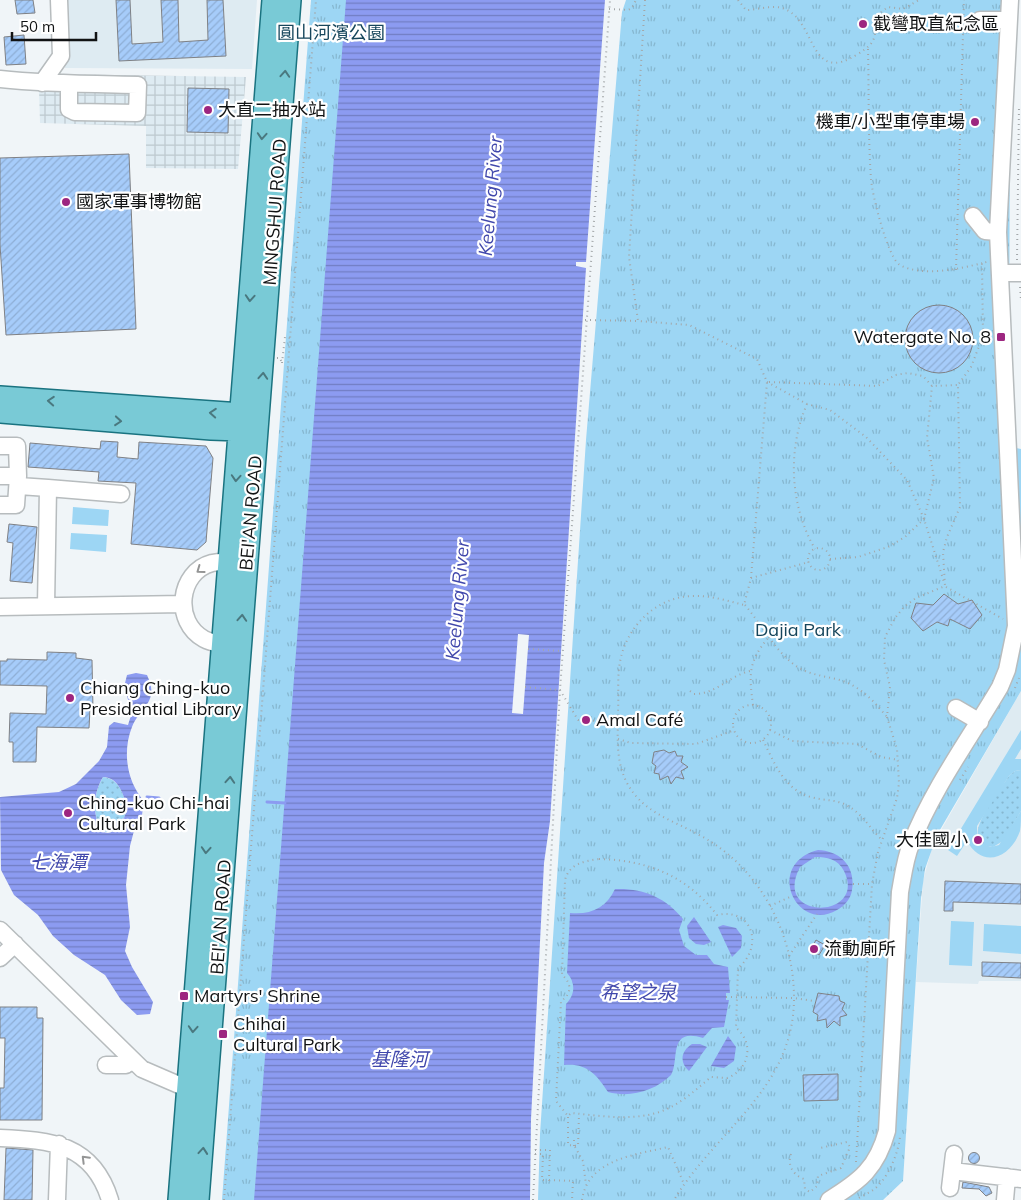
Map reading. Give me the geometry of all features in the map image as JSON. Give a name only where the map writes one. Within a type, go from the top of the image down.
[{"type":"main road","name":"MINGSHUI ROAD","points":[[246,423],[272,0]]},
{"type":"main road","name":"MINGSHUI ROAD","points":[[246,423],[290,0]]},
{"type":"main road","points":[[0,397],[246,423]]},
{"type":"main road","name":"BEI'AN ROAD","points":[[0,412],[246,423],[238,563],[198,1088],[198,1200]]},
{"type":"main road","name":"BEI'AN ROAD","points":[[179,1200],[198,1088]]},
{"type":"lane","points":[[42,83],[61,56],[59,0]]},
{"type":"lane","points":[[829,1200],[864,1176],[882,1150],[887,1131],[900,892],[906,863],[911,844],[926,810],[980,722],[1007,670],[1019,627],[998,232],[1010,0]]},
{"type":"lane","points":[[980,20],[1008,20]]},
{"type":"lane","points":[[0,79],[70,84]]},
{"type":"lane","points":[[973,216],[984,231],[998,232]]},
{"type":"lane","points":[[1000,268],[1020,273]]},
{"type":"lane","points":[[0,446],[16,446],[18,481],[16,505],[0,505]]},
{"type":"lane","points":[[0,476],[48,488],[121,494]]},
{"type":"lane","points":[[46,606],[48,488]]},
{"type":"lane","points":[[231,644],[204,639],[193,630],[185,618],[182,604],[187,585],[199,570],[210,563],[238,563]]},
{"type":"lane","points":[[0,607],[182,604]]},
{"type":"lane","points":[[956,708],[980,722]]},
{"type":"lane","points":[[0,930],[142,1069],[198,1088]]},
{"type":"lane","points":[[0,958],[15,944]]},
{"type":"lane","points":[[106,1064],[126,1065],[132,1059]]},
{"type":"lane","points":[[0,1138],[32,1139],[59,1144],[82,1154],[97,1172],[110,1200]]},
{"type":"lane","points":[[57,1200],[59,1144]]},
{"type":"lane","points":[[950,1188],[954,1154]]},
{"type":"lane","points":[[952,1171],[1014,1178],[1005,1200]]},
{"type":"path","points":[[224,1200],[316,0]]},
{"type":"path","points":[[533,1200],[560,690],[585,320],[610,0]]},
{"type":"path","points":[[609,9],[628,10],[632,8],[636,0]]},
{"type":"path","points":[[638,321],[629,257],[645,0]]},
{"type":"path","points":[[738,0],[746,10],[778,7],[792,13],[806,30],[811,44],[819,56],[829,62],[838,63],[850,60],[868,49],[875,38],[876,16],[888,7],[903,9],[919,0]]},
{"type":"path","points":[[956,270],[964,0]]},
{"type":"path","points":[[868,49],[871,182],[889,250],[898,265],[913,270],[956,270],[982,263],[1000,268]]},
{"type":"path","points":[[1020,96],[1017,266],[1020,273],[1021,300]]},
{"type":"path","points":[[945,586],[943,552],[947,537],[960,508],[958,385],[971,367],[984,336],[982,263]]},
{"type":"path","points":[[585,320],[689,324],[757,359],[766,382],[751,578],[744,605]]},
{"type":"path","points":[[282,363],[285,337],[290,338]]},
{"type":"path","points":[[766,382],[878,386],[895,375],[908,373],[923,376],[932,386],[927,438],[934,478],[924,519],[905,537],[888,548],[858,557],[830,559]]},
{"type":"path","points":[[766,382],[807,404],[830,410],[866,437],[907,480],[924,519],[945,586],[1019,627]]},
{"type":"path","points":[[932,386],[958,385]]},
{"type":"path","points":[[807,404],[796,439],[794,484],[804,528],[815,548],[825,550],[830,559],[829,565],[821,570],[812,568],[808,562],[810,552],[815,548]]},
{"type":"path","points":[[751,578],[808,562]]},
{"type":"path","points":[[854,1168],[858,1154],[872,884],[882,839],[897,798],[899,760],[887,717],[890,687],[884,652],[888,629],[895,618],[910,602],[945,586]]},
{"type":"path","points":[[674,1200],[710,1150],[746,1114],[767,1085],[788,1036],[794,998],[789,956],[780,925],[757,884],[739,863],[702,836],[662,817],[638,799],[625,780],[618,739],[618,722],[619,663],[625,643],[635,626],[652,610],[670,600],[692,596],[718,598],[744,605],[759,621],[783,656],[812,674],[839,680],[863,691],[887,717]]},
{"type":"path","points":[[753,705],[750,671],[753,659],[769,637]]},
{"type":"path","points":[[528,649],[563,651]]},
{"type":"path","points":[[690,691],[694,694],[706,693],[736,674],[750,671]]},
{"type":"path","points":[[1013,691],[1020,675]]},
{"type":"path","points":[[525,687],[560,690]]},
{"type":"path","points":[[560,690],[578,720],[618,722]]},
{"type":"path","points":[[753,705],[759,706],[768,714],[770,719],[770,730],[762,740],[752,743],[746,742],[734,730],[737,712],[742,708],[753,705]]},
{"type":"path","points":[[618,739],[631,743],[696,744],[734,730]]},
{"type":"path","points":[[770,730],[798,742],[857,744],[881,757],[899,760]]},
{"type":"path","points":[[762,740],[777,768],[794,789],[810,797],[833,800],[849,806],[882,839]]},
{"type":"path","points":[[957,785],[972,759]]},
{"type":"path","points":[[568,1116],[571,1113],[610,1117],[660,1112],[686,1098],[711,1077],[721,1079],[733,1076],[743,1066],[748,1046],[743,1033],[736,1028],[738,968],[745,962],[752,947],[750,930],[742,919],[730,914],[717,915],[705,899],[681,880],[643,864],[618,860],[586,860],[573,867],[565,880],[562,975],[568,981],[570,987],[568,996],[561,1001],[555,1095],[558,1105],[568,1116],[568,1145],[578,1146],[579,1114]]},
{"type":"path","points":[[853,884],[872,884]]},
{"type":"path","points":[[770,906],[792,896]]},
{"type":"path","points":[[789,956],[817,914]]},
{"type":"path","points":[[726,997],[794,998],[814,1001]]},
{"type":"path","points":[[855,1200],[875,1189],[882,1180],[896,1154],[901,1130]]},
{"type":"path","points":[[574,1136],[574,1146],[583,1162],[586,1185],[582,1200]]},
{"type":"path","points":[[791,1154],[792,1169],[797,1176],[804,1179],[805,1189],[810,1192],[817,1186],[818,1176],[841,1168],[850,1148],[847,1142],[820,1148]]},
{"type":"path","points":[[586,1185],[598,1170],[609,1163],[668,1147],[684,1184]]},
{"type":"path","points":[[535,1150],[550,1150],[549,1180]]},
{"type":"path","points":[[535,1154],[543,1154],[542,1180],[573,1181],[572,1200]]},
{"type":"shaded area","points":[[64,0],[257,0],[252,69],[65,68]]},
{"type":"shaded area","name":"大直二抽水站","points":[[47,74],[246,77],[238,169],[146,168],[146,126],[40,123],[39,88]]},
{"type":"shaded area","name":"大佳國小","points":[[1021,691],[1021,981],[979,981],[978,984],[916,982],[923,881],[933,844]]},
{"type":"green space","name":"圓山河濱公園","points":[[311,0],[355,0],[262,1200],[222,1200]]},
{"type":"green space","name":"Dajia Park","points":[[626,0],[1014,0],[1010,79],[1009,406],[1012,447],[1021,449],[1021,691],[937,835],[925,869],[921,898],[903,1181],[883,1200],[538,1200],[540,1134],[586,440],[622,12]]},
{"type":"green space","points":[[73,507],[109,510],[108,526],[72,524]]},
{"type":"green space","points":[[71,533],[107,535],[106,552],[70,549]]},
{"type":"green space","points":[[1021,730],[1021,749],[1015,759],[1021,759],[1021,770],[1015,771],[1009,776],[977,826],[977,837],[983,844],[991,847],[999,845],[1021,811],[1020,831],[1016,840],[1010,848],[996,857],[981,855],[967,841],[957,856],[948,850]]},
{"type":"green space","points":[[1021,770],[1021,811],[1003,841],[993,847],[982,844],[978,837],[983,816],[1009,776],[1015,771]]},
{"type":"green space","points":[[103,777],[109,778],[117,784],[123,794],[126,805],[127,810],[124,818],[116,822],[114,831],[102,832],[95,812],[97,790]]},
{"type":"green space","points":[[951,921],[974,922],[972,966],[949,965]]},
{"type":"green space","points":[[984,924],[1021,926],[1021,954],[983,951]]},
{"type":"water","name":"基隆河","points":[[346,0],[605,0],[586,262],[576,262],[576,266],[586,268],[550,821],[544,863],[531,1119],[530,1200],[254,1200]]},
{"type":"water","name":"七海潭","points":[[136,673],[147,675],[151,692],[148,703],[132,727],[127,746],[130,776],[144,801],[142,815],[135,827],[130,846],[126,885],[130,927],[125,951],[132,967],[153,1002],[150,1014],[137,1015],[121,1000],[105,975],[74,955],[53,936],[38,915],[14,895],[1,870],[0,797],[59,792],[76,784],[99,761],[107,747],[109,726],[114,722],[128,725],[132,712],[124,687],[127,675]],"holes":[[[103,777],[109,778],[120,789],[125,799],[127,810],[124,818],[116,822],[114,831],[108,833],[102,832],[99,826],[95,804],[97,790]]]},
{"type":"water","points":[[818,850],[833,853],[845,861],[853,881],[850,896],[843,906],[822,915],[809,913],[799,905],[792,894],[789,881],[792,869],[802,858]],"holes":[[[815,857],[828,858],[839,864],[844,871],[848,887],[843,898],[833,905],[820,908],[808,905],[798,898],[795,885],[800,867]]]},
{"type":"water","name":"希望之泉","points":[[615,889],[635,890],[653,895],[676,911],[683,919],[679,930],[684,946],[696,955],[707,955],[714,964],[728,967],[730,993],[726,993],[726,1000],[729,1000],[724,1027],[712,1028],[703,1038],[684,1037],[679,1041],[671,1075],[665,1081],[642,1092],[625,1094],[608,1092],[595,1075],[585,1068],[564,1065],[566,1004],[573,993],[572,981],[567,973],[570,913],[585,913],[597,909],[607,901]]},
{"type":"water","points":[[694,917],[711,942],[704,945],[696,944],[689,938],[687,926]]},
{"type":"water","points":[[723,925],[736,928],[742,936],[741,948],[732,957],[718,927]]},
{"type":"water","points":[[728,1036],[736,1047],[734,1061],[724,1068],[711,1066]]},
{"type":"water","points":[[692,1044],[700,1044],[707,1047],[689,1071],[684,1064],[683,1057],[685,1050]]},
{"type":"pier","points":[[518,634],[529,635],[523,714],[512,713]]},
{"type":"building","points":[[15,0],[33,0],[35,13],[17,14]]},
{"type":"building","points":[[116,0],[130,0],[132,44],[163,42],[161,0],[178,0],[179,42],[208,40],[207,0],[223,0],[226,56],[119,61]]},
{"type":"building","points":[[24,35],[26,64],[6,65],[4,37]]},
{"type":"building","name":"大直二抽水站","points":[[188,88],[229,89],[228,133],[187,132]]},
{"type":"building","name":"國家軍事博物館","points":[[129,154],[136,329],[6,335],[0,245],[0,158]]},
{"type":"building","points":[[932,305],[946,305],[958,310],[968,320],[973,332],[973,346],[968,358],[958,368],[946,373],[932,373],[920,368],[910,358],[905,346],[905,332],[910,320],[920,310]]},
{"type":"building","points":[[101,441],[118,442],[117,457],[138,459],[139,442],[206,446],[213,458],[206,542],[197,550],[131,544],[136,483],[98,481],[99,472],[28,467],[30,443],[100,449]]},
{"type":"building","points":[[9,524],[37,527],[32,583],[10,581],[13,543],[7,542]]},
{"type":"building","points":[[944,594],[958,604],[972,600],[982,615],[970,629],[950,619],[948,626],[937,622],[923,631],[911,618],[916,603],[933,605]]},
{"type":"building","name":"Chiang Ching-kuo Presidential Library","points":[[47,652],[76,653],[76,658],[92,660],[93,709],[90,709],[89,728],[37,727],[36,762],[13,762],[13,742],[9,742],[10,713],[46,714],[47,686],[0,685],[0,661],[7,661],[7,659],[47,660]]},
{"type":"building","points":[[664,750],[669,753],[675,751],[677,756],[683,756],[681,762],[688,767],[681,771],[684,779],[676,777],[671,784],[668,776],[660,780],[659,774],[654,773],[656,766],[652,763],[654,752]]},
{"type":"building","points":[[945,881],[1021,884],[1021,904],[953,902],[953,911],[944,911]]},
{"type":"building","points":[[816,940],[825,945],[819,955],[811,949]]},
{"type":"building","points":[[982,962],[1021,963],[1021,978],[982,976]]},
{"type":"building","points":[[818,993],[839,996],[840,1001],[845,1003],[842,1009],[847,1015],[840,1017],[840,1026],[834,1021],[827,1028],[826,1019],[817,1021],[818,1015],[813,1012]]},
{"type":"building","points":[[0,1007],[37,1007],[37,1018],[43,1018],[42,1120],[0,1120],[0,1088],[4,1088],[5,1038],[0,1038]]},
{"type":"building","points":[[838,1074],[838,1100],[804,1101],[803,1075]]},
{"type":"building","points":[[6,1148],[33,1150],[32,1200],[4,1200]]},
{"type":"building","points":[[974,1152],[980,1158],[974,1164],[968,1158]]},
{"type":"building","points":[[963,1182],[989,1187],[992,1193],[986,1196],[979,1189],[962,1188]]},
{"type":"waterway","points":[[147,797],[159,798]]},
{"type":"waterway","points":[[267,802],[285,803]]},
{"type":"place","name":"截彎取直紀念區","points":[[863,24]]},
{"type":"place","name":"大直二抽水站","points":[[208,110]]},
{"type":"place","name":"機車/小型車停車場","points":[[975,122]]},
{"type":"place","name":"國家軍事博物館","points":[[66,202]]},
{"type":"place","name":"Watergate No. 8","points":[[1001,337]]},
{"type":"place","name":"Chiang Ching-kuo Presidential Library","points":[[70,698]]},
{"type":"place","name":"Amal Café","points":[[586,720]]},
{"type":"place","name":"Ching-kuo Chi-hai Cultural Park","points":[[68,813]]},
{"type":"place","name":"大佳國小","points":[[978,840]]},
{"type":"place","name":"流動廁所","points":[[814,949]]},
{"type":"place","name":"Martyrs' Shrine","points":[[184,996]]},
{"type":"place","name":"Chihai Cultural Park","points":[[223,1034]]},
{"type":"water label","name":"Keelung River","points":[[490,196]]},
{"type":"water label","name":"Keelung River","points":[[457,600]]}]
